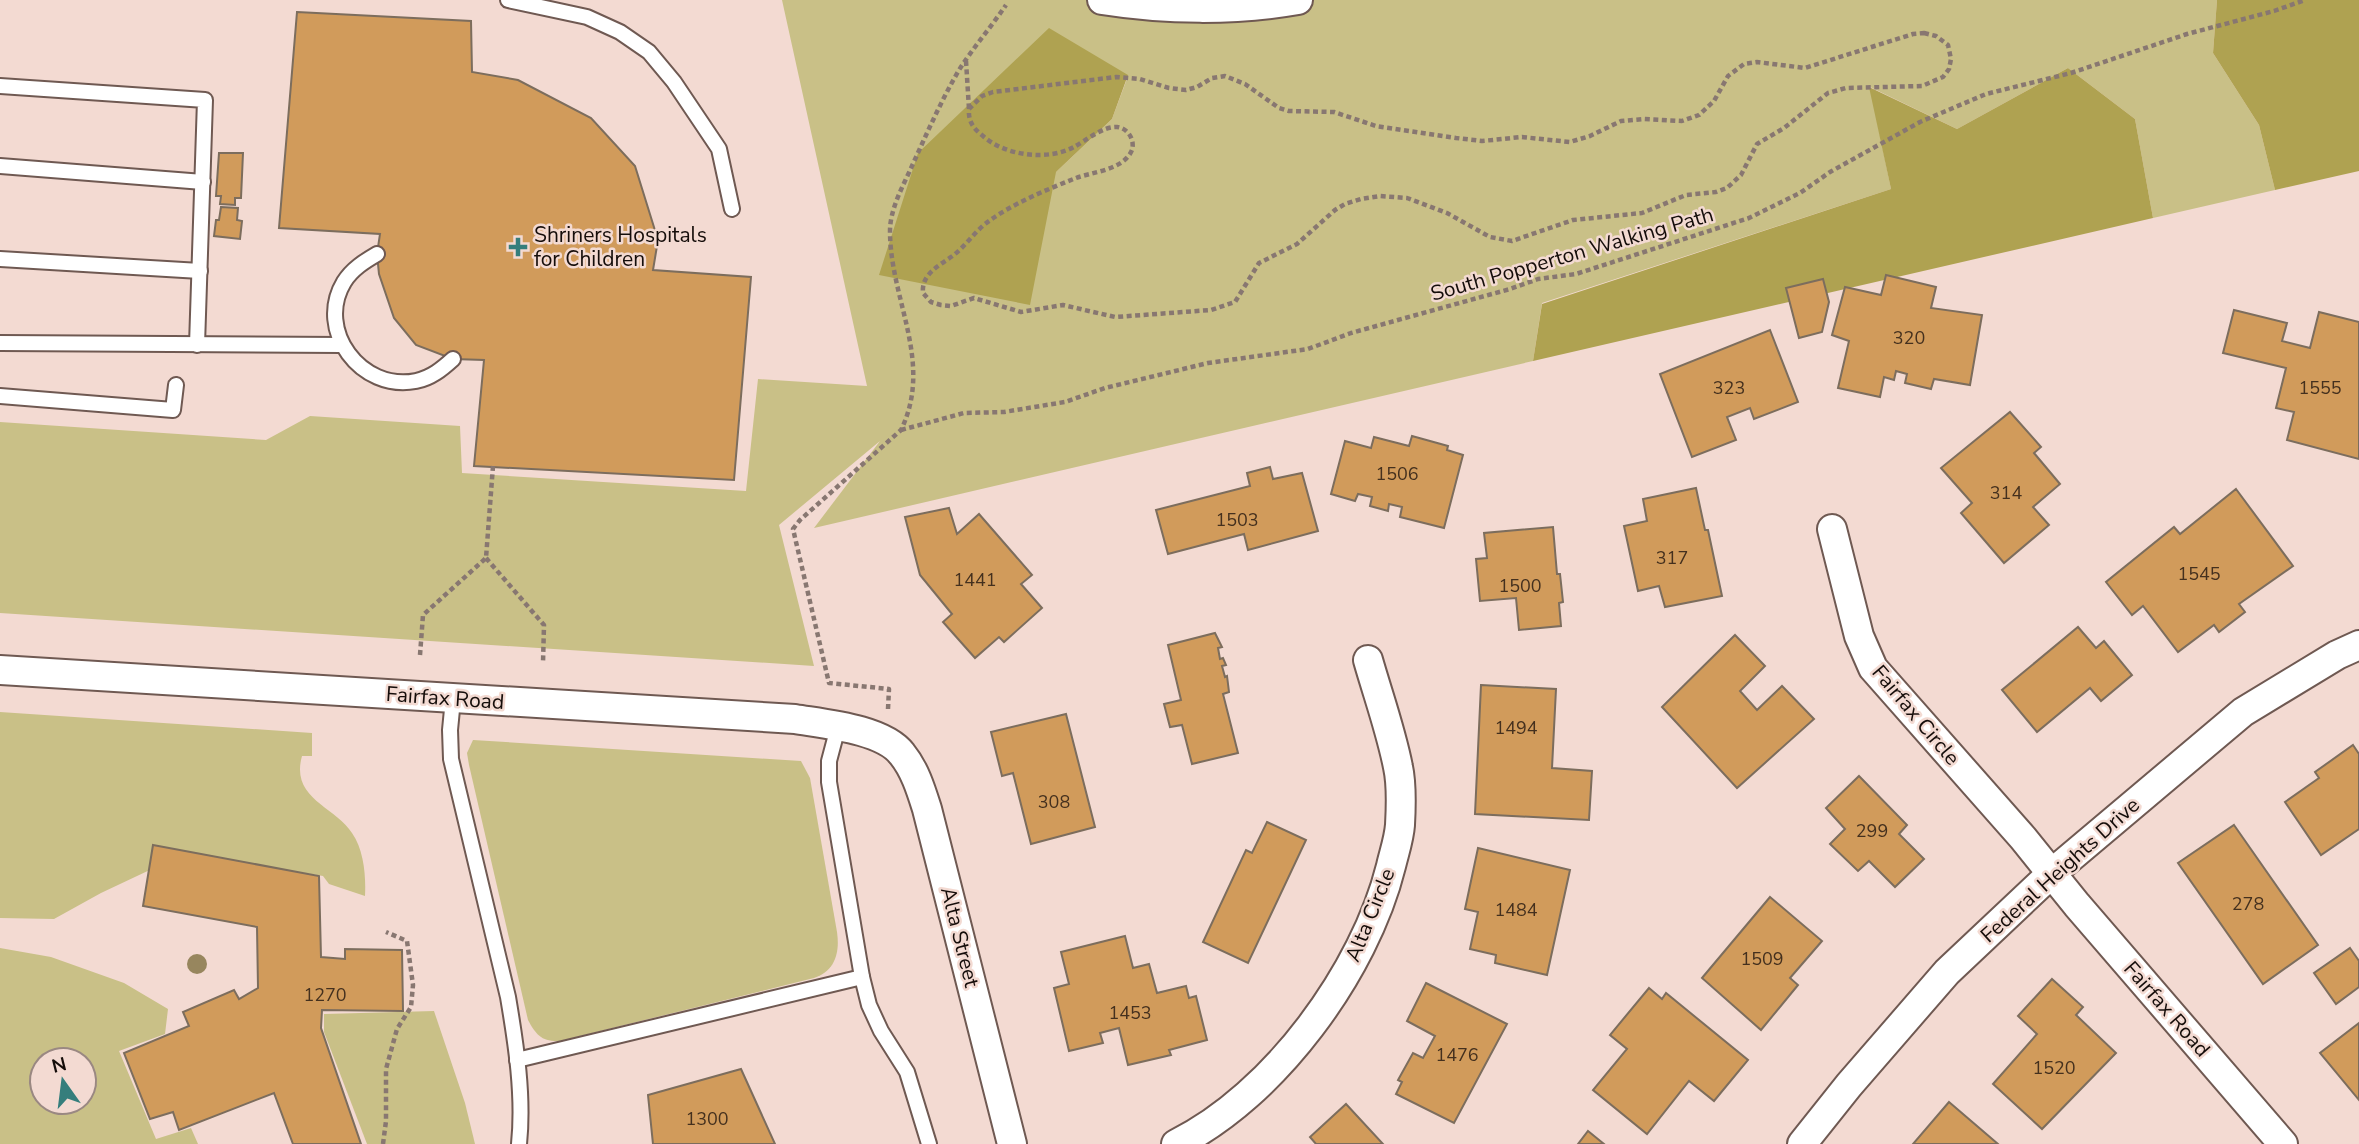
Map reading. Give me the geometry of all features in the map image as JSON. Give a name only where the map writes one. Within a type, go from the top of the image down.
[{"type":"street","points":[[1102,0],[1180,7],[1233,6],[1298,0]]},
{"type":"street","name":"Fairfax Circle","points":[[1832,529],[1859,636],[1873,668],[2052,873]]},
{"type":"street","name":"Federal Heights Drive","points":[[1802,1144],[1947,972],[2052,873],[2244,712],[2337,655],[2359,645]]},
{"type":"street","name":"Alta Circle","points":[[1176,1144],[1193,1136],[1250,1093],[1292,1051],[1335,992],[1362,946],[1387,883],[1400,828],[1399,768],[1368,660]]},
{"type":"street","name":"Fairfax Road","points":[[0,670],[795,719],[838,727],[887,741]]},
{"type":"street","name":"Alta Street","points":[[887,741],[901,752],[911,767],[927,809],[1012,1144]]},
{"type":"street","name":"Fairfax Road","points":[[2052,873],[2283,1144]]},
{"type":"lane","points":[[508,0],[587,17],[620,32],[649,52],[674,82],[719,149],[732,209]]},
{"type":"lane","points":[[0,86],[205,100],[197,345]]},
{"type":"lane","points":[[0,166],[203,182]]},
{"type":"lane","points":[[377,254],[358,265],[344,282],[337,302],[335,324],[342,345],[354,363],[373,376],[394,382],[415,381],[426,377],[438,372],[453,359]]},
{"type":"lane","points":[[0,259],[200,271]]},
{"type":"lane","points":[[0,343],[342,345]]},
{"type":"lane","points":[[0,396],[173,410],[176,385]]},
{"type":"lane","points":[[453,699],[451,759],[508,997],[517,1060],[519,1144]]},
{"type":"lane","points":[[838,727],[829,761],[829,782],[862,977],[869,1005],[881,1031],[907,1072],[929,1144]]},
{"type":"lane","points":[[517,1060],[862,977]]},
{"type":"path","name":"South Popperton Walking Path","points":[[901,430],[964,413],[1004,412],[1065,402],[1116,385],[1208,363],[1308,349],[1351,333],[1531,281],[1576,274],[1763,212],[1920,122],[1986,94],[2071,73],[2187,34],[2305,0]]},
{"type":"path","points":[[888,700],[888,689],[829,683],[793,530],[794,525],[901,430],[912,402],[914,376],[911,340],[892,254],[892,216],[935,114],[966,61],[1006,5]]},
{"type":"path","points":[[966,61],[970,122],[987,140],[1011,151],[1031,155],[1057,153],[1071,149],[1108,128],[1117,127],[1126,130],[1131,136],[1133,148],[1118,164],[1058,186],[985,224],[926,278],[923,288],[927,298],[941,305],[951,306],[974,298],[1021,312],[1063,305],[1115,317],[1211,310],[1235,302],[1259,263],[1297,244],[1335,210],[1361,199],[1380,196],[1407,198],[1447,213],[1490,237],[1513,241],[1573,220],[1642,213],[1686,195],[1716,192],[1727,188],[1741,175],[1757,144],[1784,128],[1828,93],[1846,88],[1922,86],[1944,77],[1950,69],[1951,59],[1948,45],[1936,36],[1924,33],[1913,34],[1805,68],[1757,62],[1744,64],[1728,76],[1714,101],[1699,115],[1682,121],[1621,121],[1570,142],[1522,137],[1482,141],[1376,125],[1334,112],[1289,111],[1245,83],[1224,76],[1212,78],[1198,87],[1186,90],[1140,79],[1116,77],[1002,90],[982,96],[970,109]]},
{"type":"path","points":[[420,655],[423,615],[486,558],[493,466]]},
{"type":"path","points":[[486,558],[544,625],[543,663]]},
{"type":"path","points":[[383,1144],[386,1069],[397,1029],[411,1007],[413,985],[407,942],[386,932]]},
{"type":"shaded area","points":[[782,0],[2217,0],[2213,53],[2259,125],[2275,190],[2153,218],[2135,119],[2068,68],[1957,129],[1870,87],[1891,189],[1542,303],[1533,361],[814,528],[880,441],[779,525],[814,666],[0,613],[0,422],[266,440],[310,416],[460,426],[462,473],[746,491],[758,379],[867,386]],"holes":[[[1128,76],[1112,119],[1056,172]]]},
{"type":"shaded area","points":[[2217,0],[2359,0],[2359,171],[2275,190],[2259,125],[2213,53]]},
{"type":"shaded area","points":[[1049,28],[1128,75],[1112,119],[1056,172],[1030,305],[879,275],[918,153]]},
{"type":"shaded area","points":[[2068,68],[2135,119],[2153,218],[1533,361],[1542,304],[1891,189],[1869,87],[1957,129]]},
{"type":"shaded area","points":[[0,712],[312,733],[312,756],[302,756],[302,782],[308,792],[344,824],[356,840],[363,863],[365,896],[329,884],[323,876],[161,849],[154,868],[54,919],[0,918]]},
{"type":"shaded area","points":[[473,740],[801,761],[810,778],[837,932],[837,954],[831,966],[814,978],[560,1041],[540,1036],[528,1020],[469,765],[467,753]]},
{"type":"shaded area","points":[[0,948],[51,957],[124,983],[168,1009],[165,1034],[119,1051],[156,1139],[191,1128],[198,1144],[0,1144]]},
{"type":"shaded area","points":[[434,1011],[465,1103],[475,1144],[367,1144],[324,1032],[324,1014]]},
{"type":"building","name":"Shriners Hospitals for Children","points":[[297,12],[471,21],[472,72],[518,80],[591,118],[635,166],[658,240],[653,270],[751,277],[734,480],[474,466],[484,360],[453,359],[416,345],[394,318],[379,274],[377,254],[380,234],[279,228]]},
{"type":"building","points":[[219,153],[243,153],[241,198],[235,198],[235,205],[220,204],[221,196],[216,196]]},
{"type":"building","points":[[221,207],[238,208],[237,220],[242,221],[240,239],[214,236]]},
{"type":"building","points":[[1886,275],[1936,287],[1931,308],[1982,315],[1970,385],[1934,379],[1931,389],[1905,383],[1907,374],[1896,371],[1894,380],[1884,377],[1880,397],[1838,388],[1849,341],[1832,335],[1845,287],[1881,295]]},
{"type":"building","points":[[1823,279],[1829,302],[1822,332],[1799,338],[1786,288]]},
{"type":"building","points":[[2234,310],[2287,323],[2282,341],[2310,348],[2319,312],[2359,322],[2359,459],[2287,440],[2294,412],[2276,408],[2286,368],[2223,353]]},
{"type":"building","points":[[1770,330],[1798,402],[1754,419],[1750,408],[1727,417],[1736,440],[1692,457],[1660,374]]},
{"type":"building","points":[[2010,412],[2041,447],[2034,453],[2060,484],[2033,507],[2049,525],[2004,563],[1961,513],[1972,503],[1941,468]]},
{"type":"building","points":[[1412,436],[1448,446],[1447,450],[1463,455],[1444,528],[1400,517],[1402,507],[1389,504],[1388,511],[1370,506],[1372,497],[1358,494],[1355,501],[1331,494],[1345,441],[1371,448],[1374,437],[1409,446]]},
{"type":"building","points":[[1270,467],[1273,479],[1302,473],[1318,531],[1248,550],[1244,534],[1168,554],[1156,510],[1250,486],[1247,473]]},
{"type":"building","points":[[1696,488],[1722,596],[1665,607],[1659,586],[1638,591],[1624,526],[1647,521],[1643,499]]},
{"type":"building","points":[[2236,489],[2293,566],[2239,604],[2245,612],[2219,632],[2214,625],[2178,652],[2143,606],[2132,615],[2106,582],[2174,527],[2180,534]]},
{"type":"building","points":[[949,508],[957,534],[979,514],[1032,575],[1021,584],[1042,608],[1004,642],[999,637],[975,658],[943,622],[952,614],[920,575],[905,517]]},
{"type":"building","points":[[1553,527],[1557,574],[1560,574],[1563,602],[1559,603],[1561,626],[1519,630],[1516,598],[1480,601],[1476,559],[1487,558],[1484,533]]},
{"type":"building","points":[[2078,627],[2096,648],[2104,641],[2132,675],[2101,701],[2090,688],[2037,732],[2002,690]]},
{"type":"building","points":[[1215,633],[1222,647],[1218,648],[1220,659],[1223,658],[1226,665],[1222,666],[1225,677],[1227,676],[1229,692],[1223,694],[1238,753],[1192,764],[1182,725],[1170,727],[1164,704],[1181,700],[1168,645]]},
{"type":"building","points":[[1735,635],[1765,666],[1740,691],[1757,710],[1782,686],[1814,719],[1737,788],[1662,707]]},
{"type":"building","points":[[1481,685],[1556,689],[1552,768],[1592,771],[1589,820],[1475,814]]},
{"type":"building","points":[[1066,714],[1095,827],[1031,844],[1013,773],[1002,776],[991,732]]},
{"type":"building","points":[[2353,745],[2359,754],[2359,829],[2321,855],[2285,802],[2319,778],[2315,772]]},
{"type":"building","points":[[1859,776],[1907,825],[1899,834],[1924,859],[1895,887],[1869,861],[1858,871],[1830,844],[1845,829],[1826,808]]},
{"type":"building","points":[[1267,822],[1306,840],[1248,963],[1203,942],[1246,850],[1252,853]]},
{"type":"building","points":[[2234,825],[2318,945],[2263,984],[2178,863]]},
{"type":"building","points":[[153,845],[319,876],[321,957],[345,959],[345,949],[402,950],[403,1011],[322,1010],[321,1028],[361,1144],[293,1144],[274,1093],[179,1130],[173,1112],[150,1119],[124,1053],[189,1026],[183,1012],[234,990],[239,999],[258,988],[257,927],[143,906]]},
{"type":"building","points":[[1478,848],[1570,870],[1547,975],[1495,963],[1496,955],[1470,949],[1478,912],[1465,909]]},
{"type":"building","points":[[1770,897],[1822,941],[1790,978],[1798,985],[1761,1030],[1702,978]]},
{"type":"building","points":[[1125,936],[1133,968],[1149,964],[1157,993],[1186,986],[1189,998],[1196,996],[1207,1040],[1169,1050],[1171,1055],[1128,1065],[1119,1028],[1100,1033],[1103,1043],[1069,1051],[1054,988],[1069,984],[1061,952]]},
{"type":"building","points":[[2350,948],[2359,961],[2359,987],[2336,1004],[2314,973]]},
{"type":"building","points":[[2052,979],[2083,1007],[2076,1015],[2116,1053],[2042,1129],[1993,1084],[2037,1034],[2018,1016]]},
{"type":"building","points":[[1426,983],[1507,1024],[1454,1123],[1396,1094],[1402,1082],[1398,1080],[1413,1053],[1423,1058],[1435,1036],[1407,1021]]},
{"type":"building","points":[[1649,988],[1662,999],[1666,993],[1748,1060],[1714,1101],[1689,1081],[1647,1134],[1593,1090],[1627,1049],[1610,1035]]},
{"type":"building","points":[[2359,1023],[2359,1100],[2320,1053]]},
{"type":"building","points":[[741,1069],[775,1144],[653,1144],[648,1095]]},
{"type":"building","points":[[1949,1102],[1998,1144],[1913,1144]]},
{"type":"building","points":[[1346,1104],[1383,1144],[1316,1144],[1310,1137]]},
{"type":"building","points":[[1588,1131],[1604,1144],[1578,1144]]},
{"type":"place","name":"Shriners Hospitals for Children","points":[[518,247]]}]
